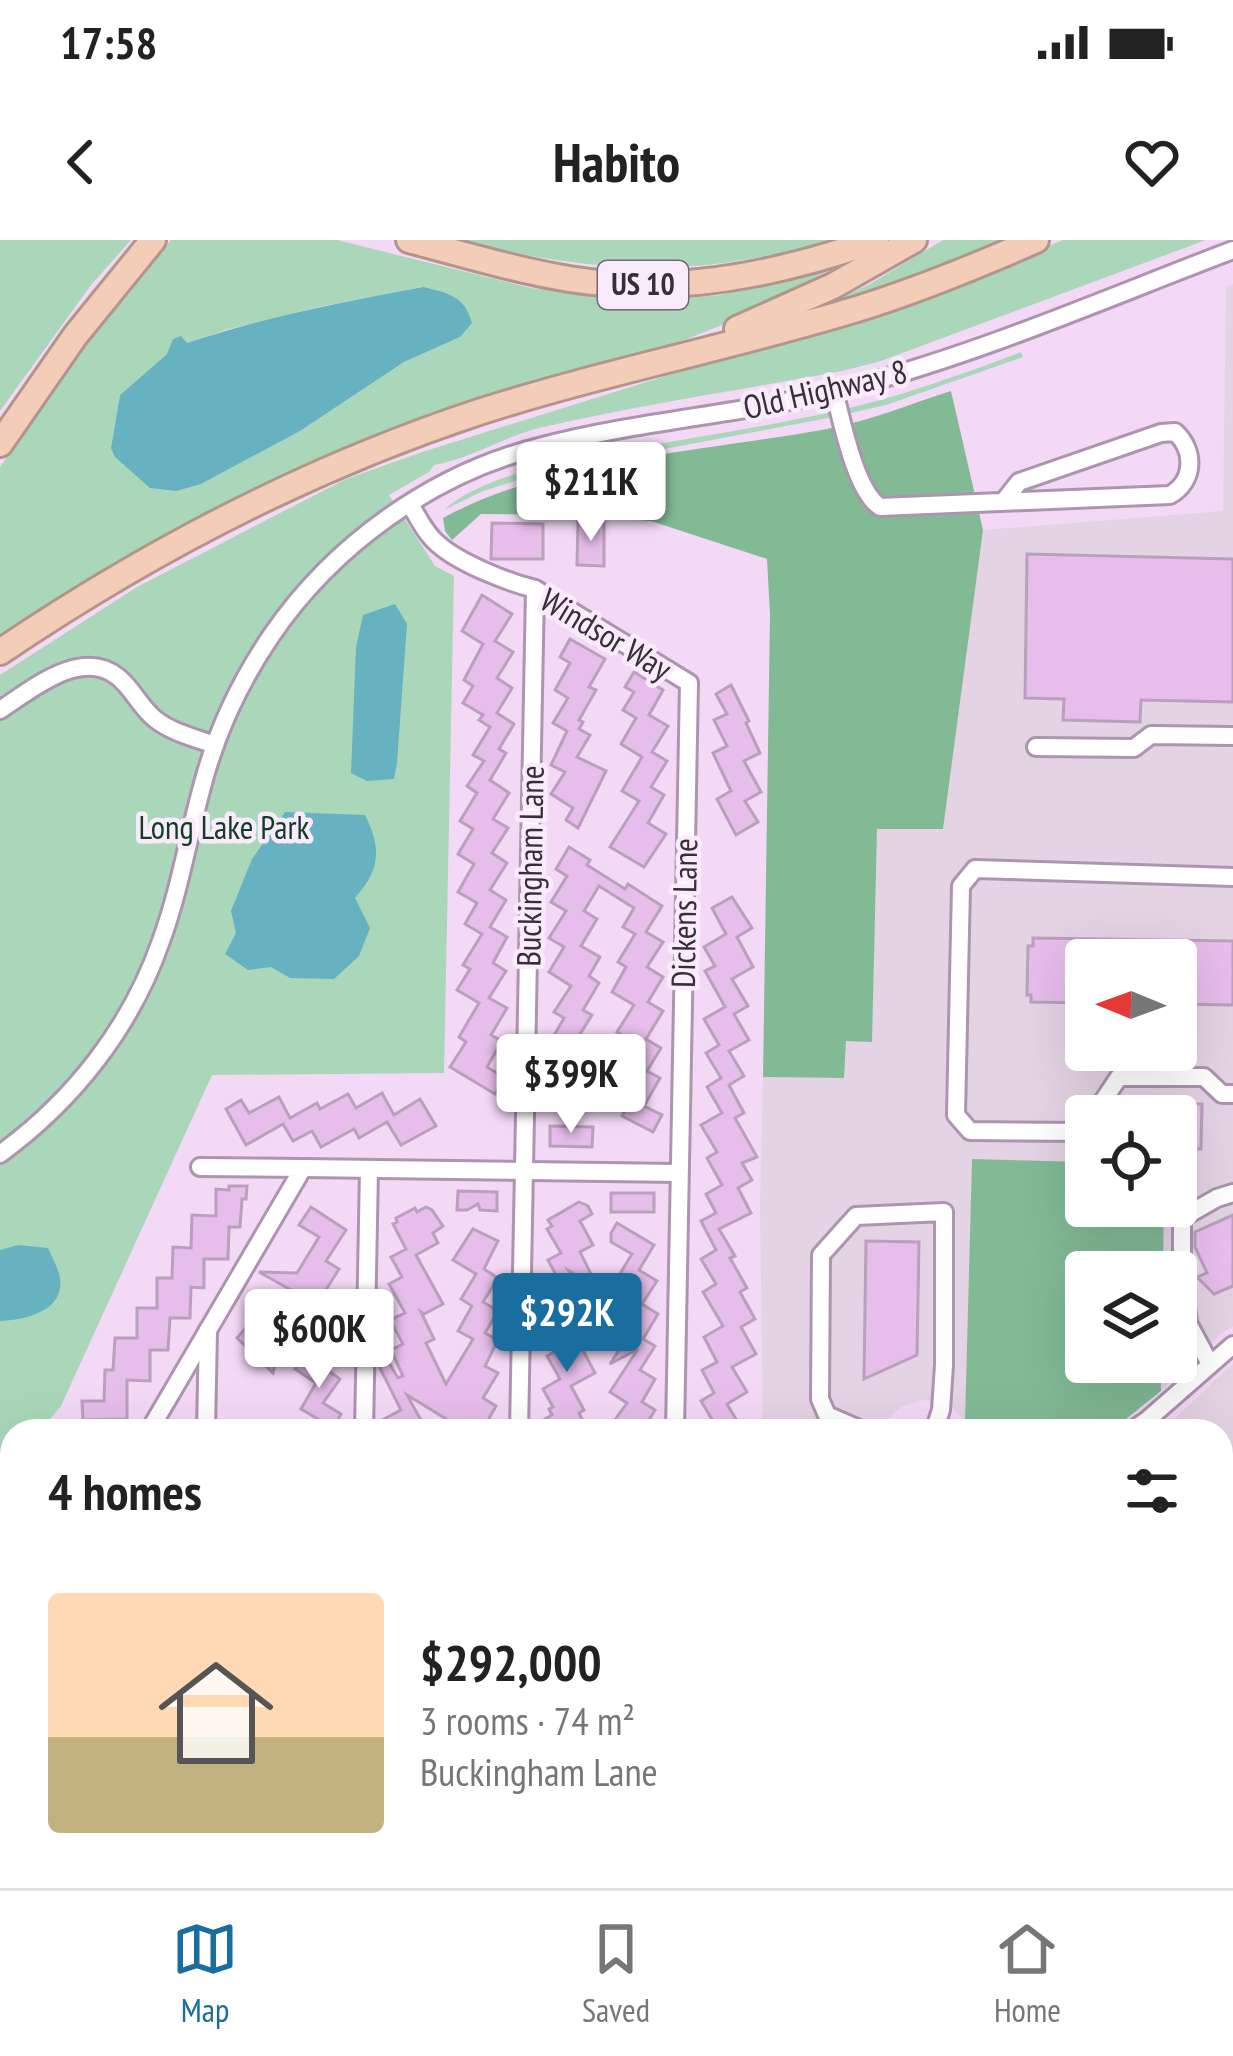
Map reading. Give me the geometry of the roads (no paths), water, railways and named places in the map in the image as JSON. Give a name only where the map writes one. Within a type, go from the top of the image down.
[{"type":"highway","points":[[0,444],[75,336],[153,240]]},
{"type":"highway","name":"US 10","points":[[409,240],[573,280],[643,285],[743,276],[876,240]]},
{"type":"highway","points":[[0,652],[140,564],[309,479],[476,413],[670,355],[775,314],[914,240]]},
{"type":"highway","points":[[592,379],[860,308],[1036,240]]},
{"type":"street","name":"Old Highway 8","points":[[0,1154],[41,1122],[80,1082],[133,1006],[162,938],[215,745],[245,678],[296,603],[357,542],[410,504],[472,470],[539,446],[834,391],[950,357],[1233,250]]},
{"type":"street","points":[[834,391],[862,486],[880,507],[1170,495],[1186,482],[1190,458],[1186,442],[1174,433],[1161,433],[1019,482],[1004,501]]},
{"type":"street","name":"Windsor Way","points":[[410,504],[444,549],[510,583],[535,589],[689,683]]},
{"type":"street","name":"Buckingham Lane","points":[[519,1419],[535,589]]},
{"type":"street","points":[[0,710],[63,672],[92,668],[118,677],[161,724],[215,745]]},
{"type":"street","name":"Dickens Lane","points":[[675,1419],[689,683]]},
{"type":"street","points":[[1036,747],[1134,748],[1151,735],[1233,736]]},
{"type":"street","points":[[1065,1132],[970,1131],[956,1115],[961,886],[975,869],[1233,877]]},
{"type":"street","points":[[1107,1095],[1119,1076],[1204,1078],[1222,1094],[1233,1094]]},
{"type":"street","points":[[200,1167],[679,1173]]},
{"type":"street","points":[[156,1419],[303,1168]]},
{"type":"street","points":[[364,1419],[369,1169]]},
{"type":"street","points":[[1210,1364],[1188,1323],[1182,1218],[1233,1193]]},
{"type":"street","points":[[833,1419],[820,1399],[821,1255],[856,1216],[944,1211],[944,1365],[938,1419]]},
{"type":"street","points":[[206,1419],[208,1329]]},
{"type":"street","points":[[1148,1419],[1233,1345]]},
{"type":"water","points":[[423,287],[460,301],[472,323],[460,337],[404,362],[300,431],[201,484],[176,491],[150,488],[115,457],[111,448],[120,395],[167,354],[173,339],[181,336],[187,343],[333,304]]},
{"type":"water","points":[[395,604],[407,624],[397,763],[394,779],[367,781],[351,773],[356,647],[363,615]]},
{"type":"water","points":[[285,812],[365,815],[374,838],[374,868],[355,898],[370,928],[359,956],[334,979],[290,978],[271,967],[248,970],[225,954],[236,933],[231,911],[252,859]]},
{"type":"water","points":[[18,1245],[48,1248],[60,1289],[41,1312],[0,1321],[0,1250]]},
{"type":"park label","name":"Long Lake Park","points":[[224,827]]}]
